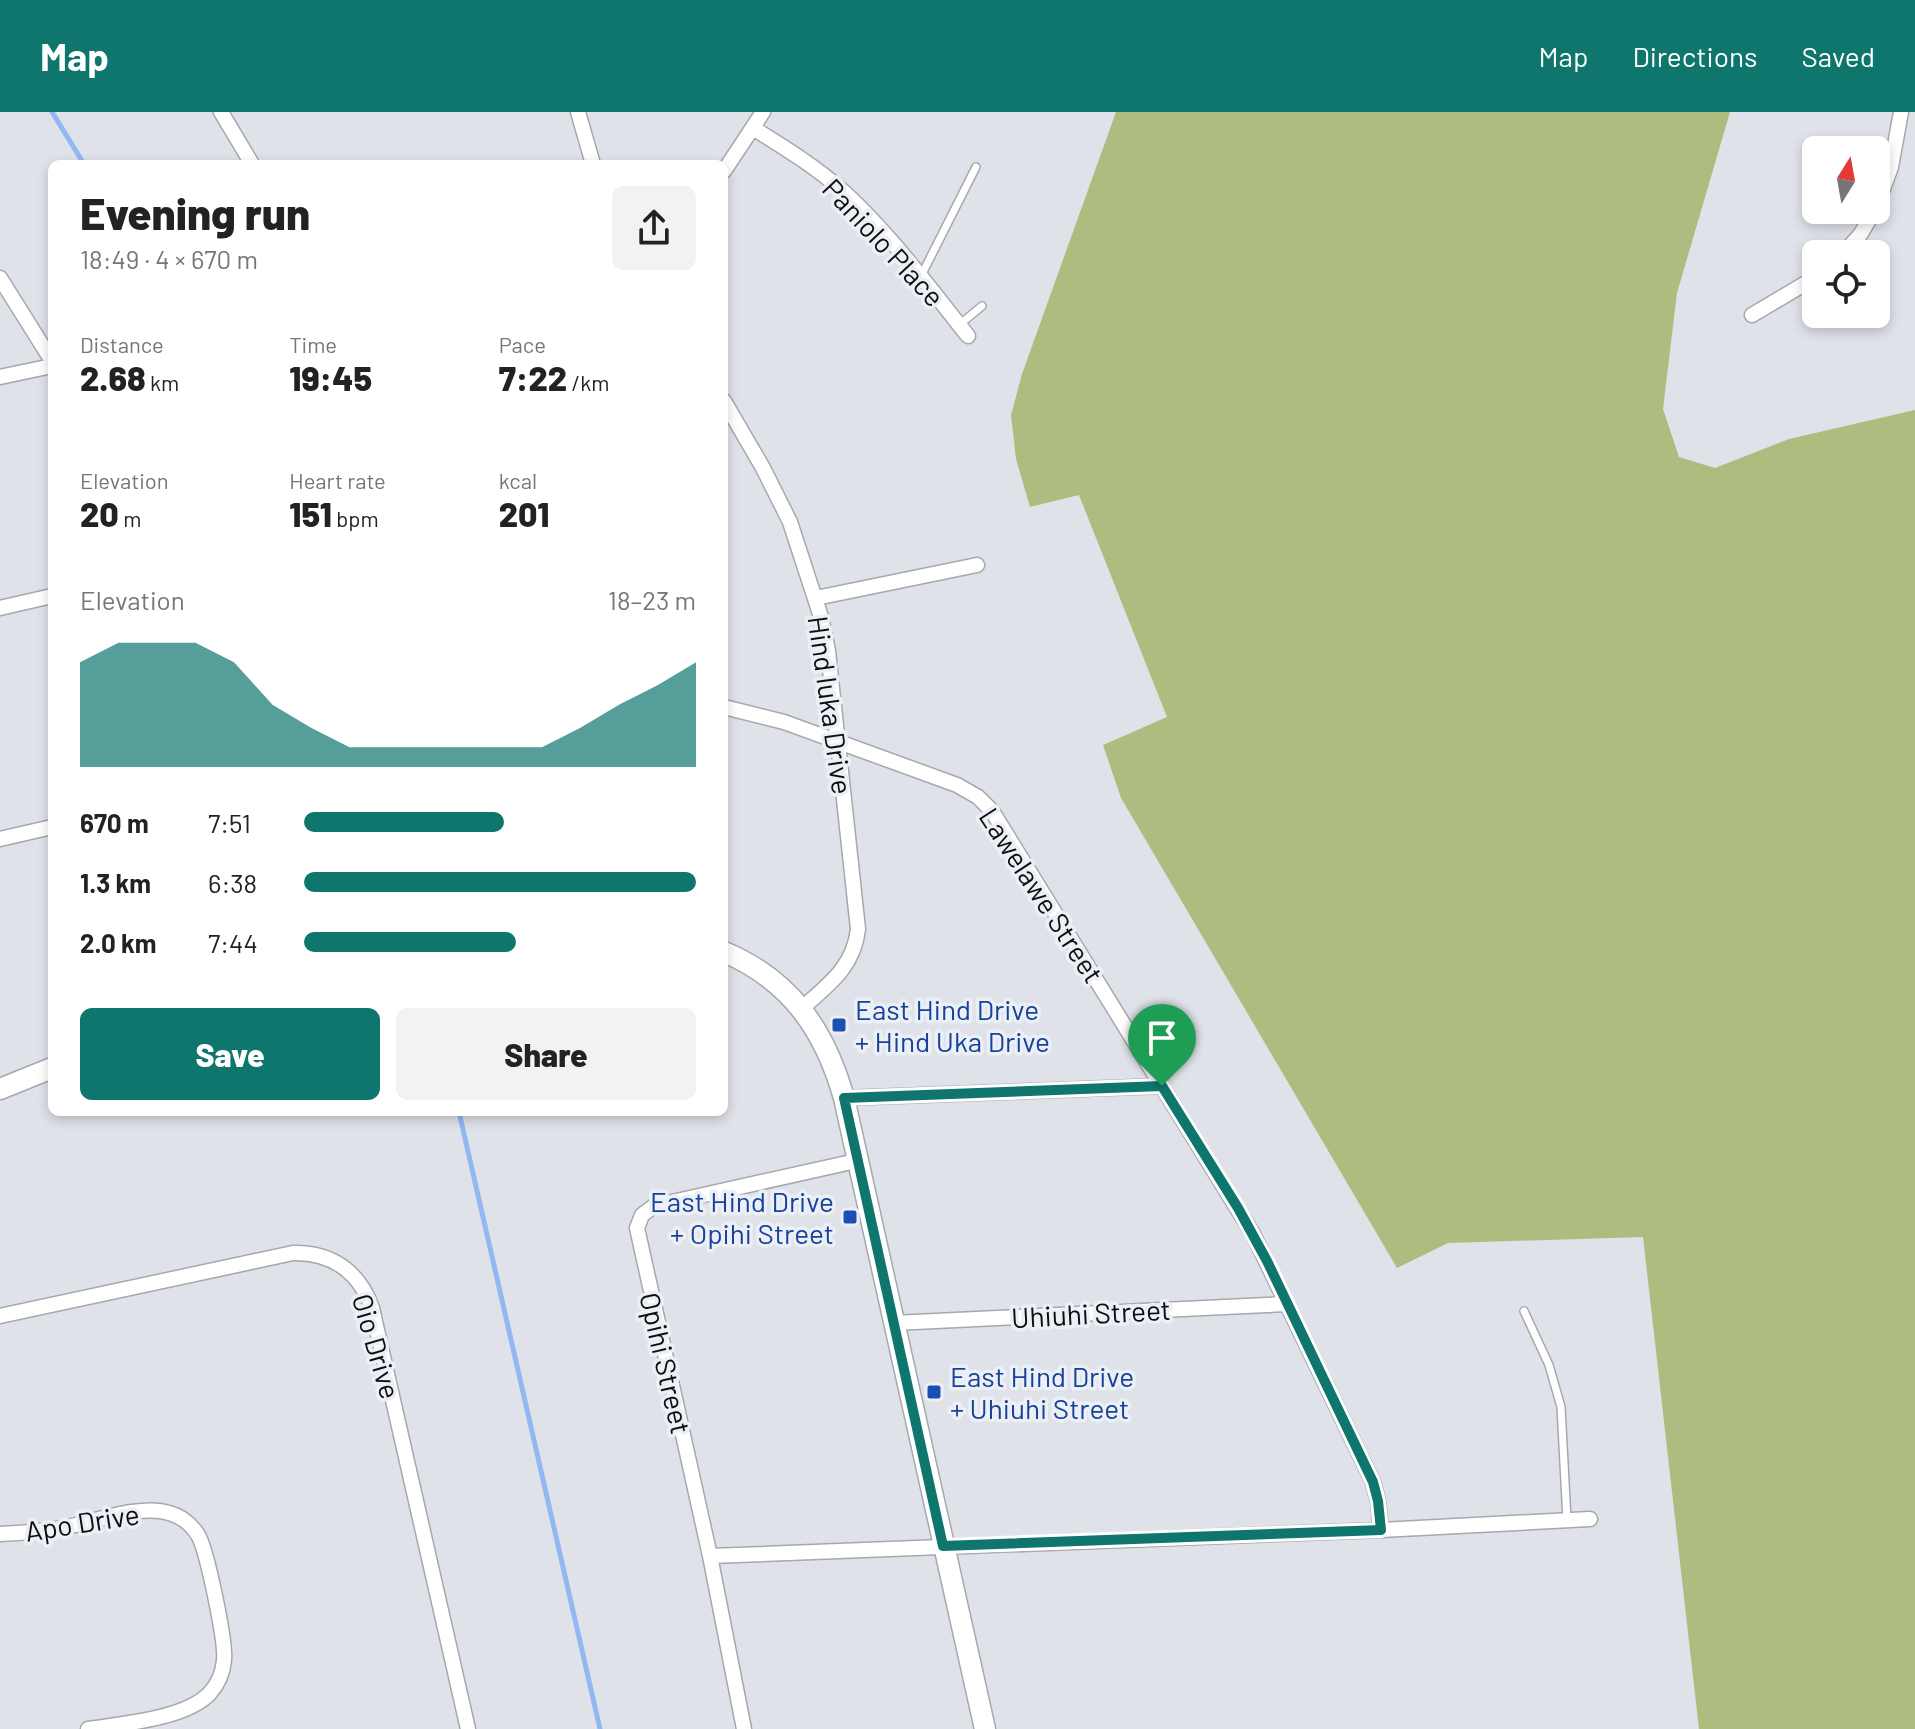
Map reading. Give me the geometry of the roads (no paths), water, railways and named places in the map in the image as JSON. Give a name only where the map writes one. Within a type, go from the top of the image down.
[{"type":"street","points":[[221,112],[250,160]]},
{"type":"street","points":[[578,112],[592,160]]},
{"type":"street","points":[[728,165],[763,112]]},
{"type":"street","points":[[1890,170],[1901,112]]},
{"type":"street","name":"Paniolo Place","points":[[753,128],[796,155],[868,216],[963,331]]},
{"type":"street","points":[[0,278],[48,356]]},
{"type":"street","points":[[1752,315],[1802,285]]},
{"type":"street","points":[[0,377],[48,364]]},
{"type":"street","name":"Hind Iuka Drive","points":[[728,408],[778,494],[802,551],[828,651],[857,917],[857,942],[842,972],[801,1009]]},
{"type":"street","points":[[816,598],[977,565]]},
{"type":"street","points":[[0,608],[48,597]]},
{"type":"street","name":"Lawelawe Street","points":[[728,708],[838,740],[957,785],[985,804],[998,820],[1238,1208],[1373,1482],[1381,1530]]},
{"type":"street","points":[[0,839],[48,828]]},
{"type":"street","points":[[728,954],[771,979],[801,1009],[825,1044],[844,1098],[985,1729]]},
{"type":"street","points":[[0,1089],[48,1070]]},
{"type":"street","points":[[844,1098],[1162,1086]]},
{"type":"street","name":"Opihi Street","points":[[744,1729],[710,1556],[637,1235],[639,1221],[654,1206],[856,1161]]},
{"type":"street","name":"Oio Drive","points":[[0,1316],[293,1253],[328,1258],[348,1270],[363,1287],[372,1308],[468,1729]]},
{"type":"street","name":"Uhiuhi Street","points":[[894,1323],[1287,1304]]},
{"type":"street","name":"Apo Drive","points":[[0,1534],[64,1527],[159,1510],[185,1521],[202,1544],[224,1645],[224,1665],[216,1684],[191,1707],[88,1729]]},
{"type":"street","points":[[710,1556],[1590,1519]]},
{"type":"lane","points":[[920,278],[976,167]]},
{"type":"lane","points":[[963,331],[982,306]]},
{"type":"lane","points":[[1524,1311],[1549,1365],[1561,1407],[1567,1520]]},
{"type":"waterway","points":[[52,112],[82,160]]},
{"type":"waterway","points":[[460,1116],[600,1729]]},
{"type":"place","name":"East Hind Drive + Hind Uka Drive","points":[[839,1025]]},
{"type":"place","name":"East Hind Drive + Opihi Street","points":[[850,1217]]},
{"type":"place","name":"East Hind Drive + Uhiuhi Street","points":[[934,1392]]}]
